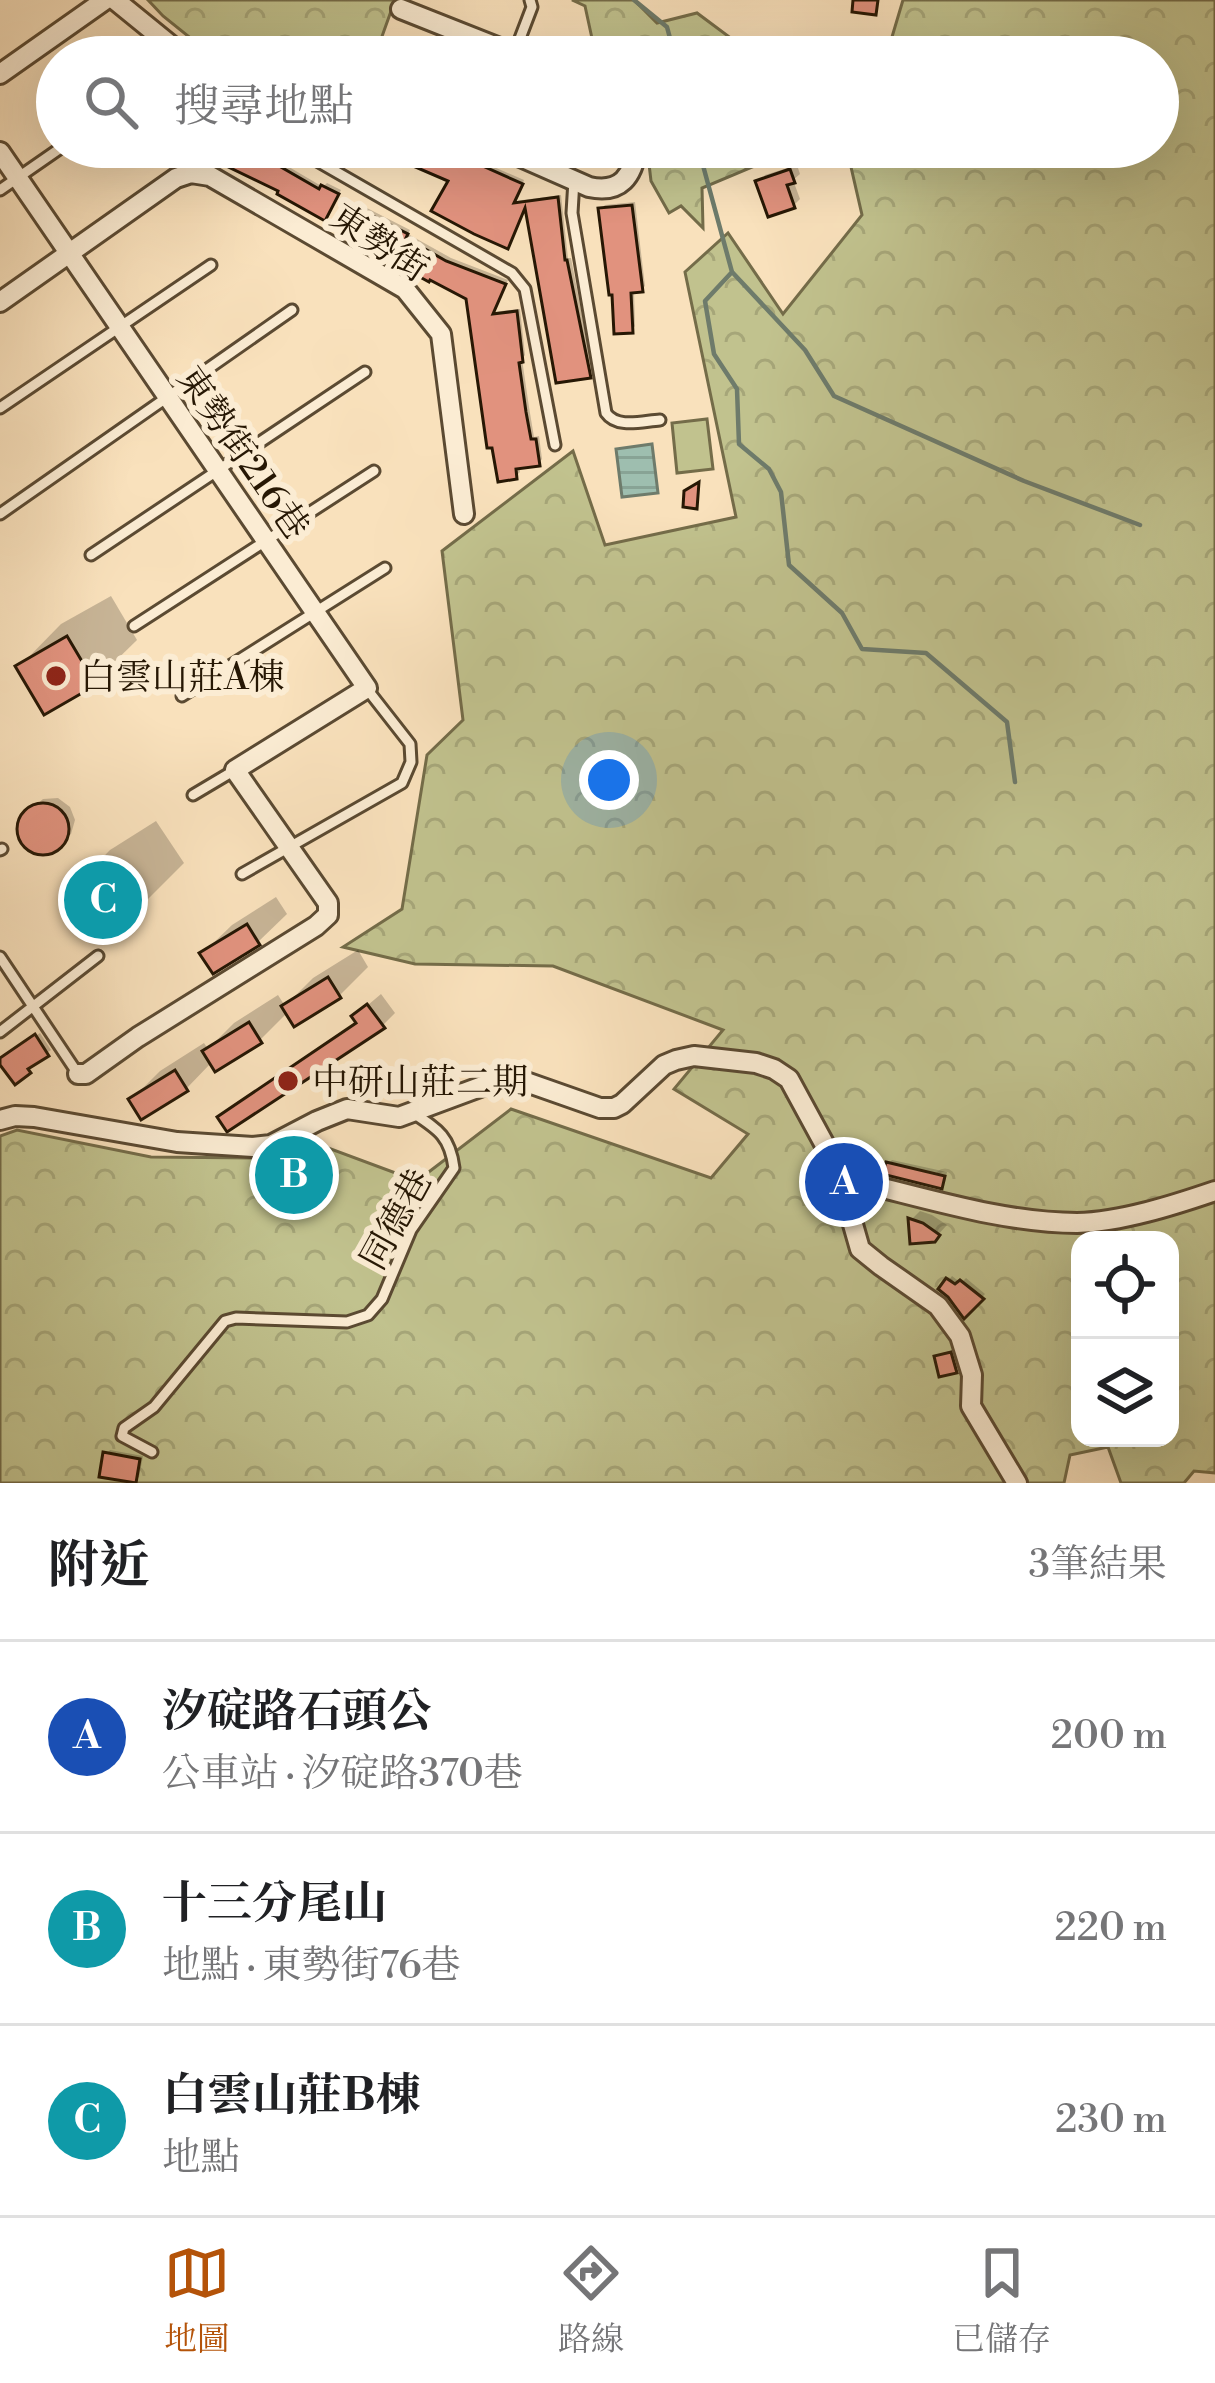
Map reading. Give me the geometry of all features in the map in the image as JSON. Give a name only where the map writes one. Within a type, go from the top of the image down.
[{"type":"street","points":[[54,36],[105,0]]},
{"type":"street","points":[[115,0],[159,36]]},
{"type":"street","points":[[401,9],[468,36]]},
{"type":"street","points":[[0,74],[36,49]]},
{"type":"street","name":"東勢街216巷","points":[[0,152],[367,688]]},
{"type":"street","points":[[546,168],[603,190],[620,185],[633,168]]},
{"type":"street","name":"東勢街","points":[[0,302],[176,178],[191,173],[210,176],[405,289],[441,334],[464,514]]},
{"type":"street","points":[[78,1074],[86,1074],[328,915],[328,903],[235,770],[367,688]]},
{"type":"street","points":[[0,1120],[34,1117],[177,1142],[254,1148],[271,1145],[347,1109],[399,1117],[488,1084],[526,1082],[600,1108],[614,1108],[676,1060],[694,1056],[774,1069],[789,1079],[846,1179],[860,1249],[938,1306],[960,1336],[971,1375],[971,1406],[1017,1483]]},
{"type":"street","points":[[846,1179],[1030,1221],[1082,1223],[1215,1191]]},
{"type":"lane","points":[[524,36],[530,0]]},
{"type":"lane","points":[[0,190],[36,165]]},
{"type":"lane","points":[[330,168],[512,273],[525,289],[554,445]]},
{"type":"lane","points":[[574,180],[572,213],[606,413],[617,423],[660,420]]},
{"type":"lane","points":[[0,408],[211,265]]},
{"type":"lane","points":[[0,514],[292,310]]},
{"type":"lane","points":[[92,555],[365,371]]},
{"type":"lane","points":[[134,626],[374,471]]},
{"type":"lane","points":[[182,696],[385,568]]},
{"type":"lane","points":[[242,874],[402,783],[410,762],[410,744],[367,688]]},
{"type":"lane","points":[[193,795],[235,770]]},
{"type":"lane","points":[[0,1032],[98,956]]},
{"type":"lane","points":[[0,957],[78,1074]]},
{"type":"lane","name":"同德巷","points":[[152,1452],[122,1436],[124,1428],[154,1407],[225,1321],[347,1322],[368,1315],[382,1299],[411,1230],[454,1168],[451,1149],[438,1130],[413,1114]]},
{"type":"green space","points":[[148,0],[395,0],[382,36],[188,36]]},
{"type":"green space","points":[[572,0],[634,0],[657,23],[697,13],[728,36],[591,36],[585,6]]},
{"type":"green space","points":[[903,0],[1215,0],[1215,1473],[1194,1471],[1184,1483],[1121,1483],[1108,1447],[1070,1455],[1064,1483],[0,1483],[0,1136],[17,1130],[151,1157],[263,1158],[315,1143],[417,1181],[511,1109],[711,1178],[748,1134],[674,1089],[723,1030],[553,966],[415,964],[343,947],[402,909],[427,755],[463,720],[442,551],[573,451],[605,545],[736,517],[685,272],[728,233],[783,314],[862,215],[851,168],[1179,168],[1179,36],[892,36]]},
{"type":"green space","points":[[649,168],[750,168],[702,188],[703,228],[681,206],[669,213],[651,181]]},
{"type":"green space","points":[[707,419],[713,469],[677,473],[672,423]]},
{"type":"shaded area","points":[[652,444],[658,493],[622,497],[616,449]]},
{"type":"building","points":[[853,0],[878,0],[876,15],[852,12]]},
{"type":"building","points":[[231,168],[282,168],[319,189],[321,185],[339,194],[325,221]]},
{"type":"building","points":[[418,168],[487,168],[523,184],[514,203],[558,197],[565,260],[591,378],[556,383],[525,208],[508,249],[431,211],[448,181]]},
{"type":"building","points":[[790,169],[795,183],[787,185],[795,208],[768,217],[755,181]]},
{"type":"building","points":[[632,205],[643,292],[631,293],[633,333],[614,334],[598,208]]},
{"type":"building","points":[[357,208],[408,234],[406,238],[446,261],[506,284],[493,314],[517,311],[526,412],[540,466],[516,469],[517,479],[498,482],[492,448],[487,448],[466,299],[344,233]]},
{"type":"building","points":[[699,482],[697,509],[683,507],[684,491]]},
{"type":"building","name":"白雲山莊A棟","points":[[67,636],[96,685],[44,715],[15,666]]},
{"type":"building","points":[[43,803],[61,811],[69,829],[61,847],[43,855],[25,847],[17,829],[25,811]]},
{"type":"building","points":[[112,861],[143,908],[94,940],[64,892]]},
{"type":"building","points":[[247,924],[260,945],[213,974],[199,953]]},
{"type":"building","points":[[328,977],[341,998],[294,1027],[281,1006]]},
{"type":"building","name":"中研山莊二期","points":[[367,1004],[385,1028],[227,1132],[217,1117],[356,1023],[351,1016]]},
{"type":"building","points":[[249,1022],[262,1043],[215,1072],[202,1051]]},
{"type":"building","points":[[35,1034],[49,1056],[28,1069],[31,1073],[15,1085],[0,1058]]},
{"type":"building","points":[[175,1070],[188,1091],[141,1120],[128,1099]]},
{"type":"building","points":[[886,1162],[945,1176],[942,1189],[882,1174]]},
{"type":"building","points":[[908,1218],[940,1235],[935,1242],[910,1244]]},
{"type":"building","points":[[946,1278],[955,1284],[960,1280],[984,1299],[964,1319],[938,1289]]},
{"type":"building","points":[[951,1352],[957,1373],[939,1377],[934,1356]]},
{"type":"building","points":[[103,1452],[140,1459],[136,1483],[99,1477]]},
{"type":"waterway","points":[[634,0],[667,27],[669,36]]},
{"type":"waterway","points":[[704,168],[732,272],[705,301],[714,354],[737,389],[739,444],[769,469],[781,492],[789,565],[842,613],[862,649],[926,653],[1007,722],[1015,782]]},
{"type":"waterway","points":[[733,273],[805,350],[834,396],[1024,481],[1140,525]]},
{"type":"place","name":"白雲山莊A棟","points":[[56,676]]},
{"type":"place","name":"白雲山莊B棟","points":[[103,900]]},
{"type":"place","name":"中研山莊二期","points":[[288,1081]]},
{"type":"place","name":"十三分尾山","points":[[294,1175]]},
{"type":"place","name":"汐碇路石頭公","points":[[844,1182]]}]
